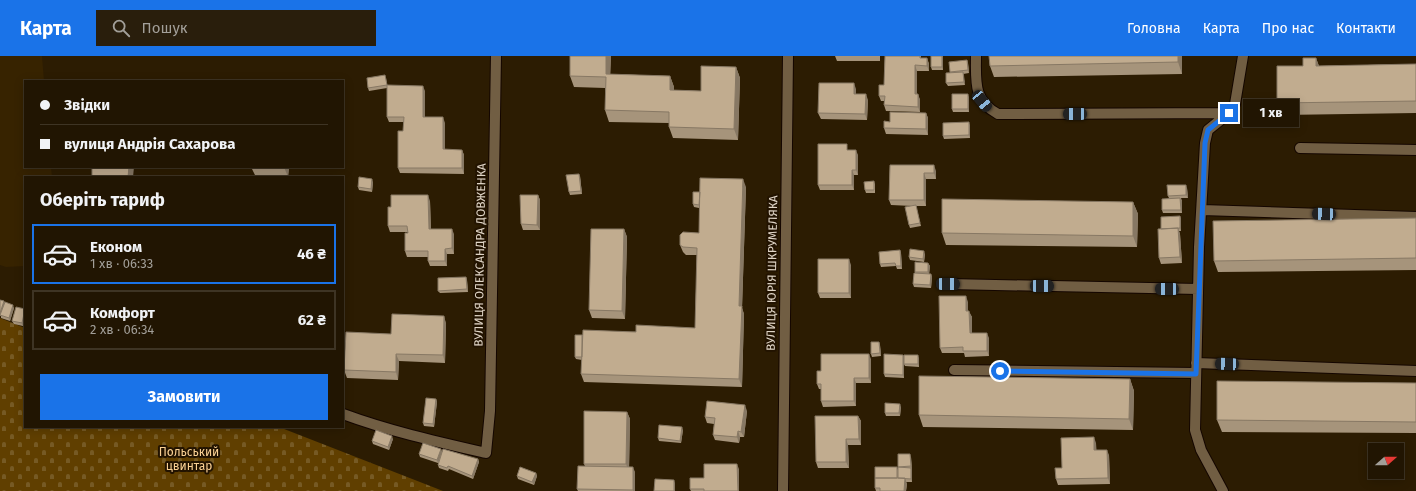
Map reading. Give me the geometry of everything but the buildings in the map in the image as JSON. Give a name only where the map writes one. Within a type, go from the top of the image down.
[{"type":"street","name":"ВУЛИЦЯ ОЛЕКСАНДРА ДОВЖЕНКА","points":[[344,414],[419,437],[486,453],[490,403],[496,56]]},
{"type":"street","name":"ВУЛИЦЯ ЮРІЯ ШКРУМЕЛЯКА","points":[[783,491],[788,56]]},
{"type":"street","points":[[976,56],[976,89],[988,109],[998,114],[1229,113]]},
{"type":"street","points":[[1223,491],[1196,436],[1198,289],[1205,143],[1208,130],[1229,113],[1235,104],[1243,56]]},
{"type":"street","points":[[1300,148],[1416,150]]},
{"type":"street","points":[[1202,210],[1416,217]]},
{"type":"street","points":[[948,284],[1198,289]]},
{"type":"street","points":[[954,370],[1196,368],[1416,371]]},
{"type":"shaded area","points":[[0,56],[42,56],[44,80],[24,80],[24,168],[51,168],[52,176],[24,176],[24,266],[6,267],[0,265]]},
{"type":"green space","name":"Польський цвинтар","points":[[0,318],[24,328],[24,428],[282,428],[443,491],[0,491]]},
{"type":"route","points":[[1000,371],[1196,374],[1199,247],[1205,143],[1208,130],[1217,121],[1229,113]]}]
